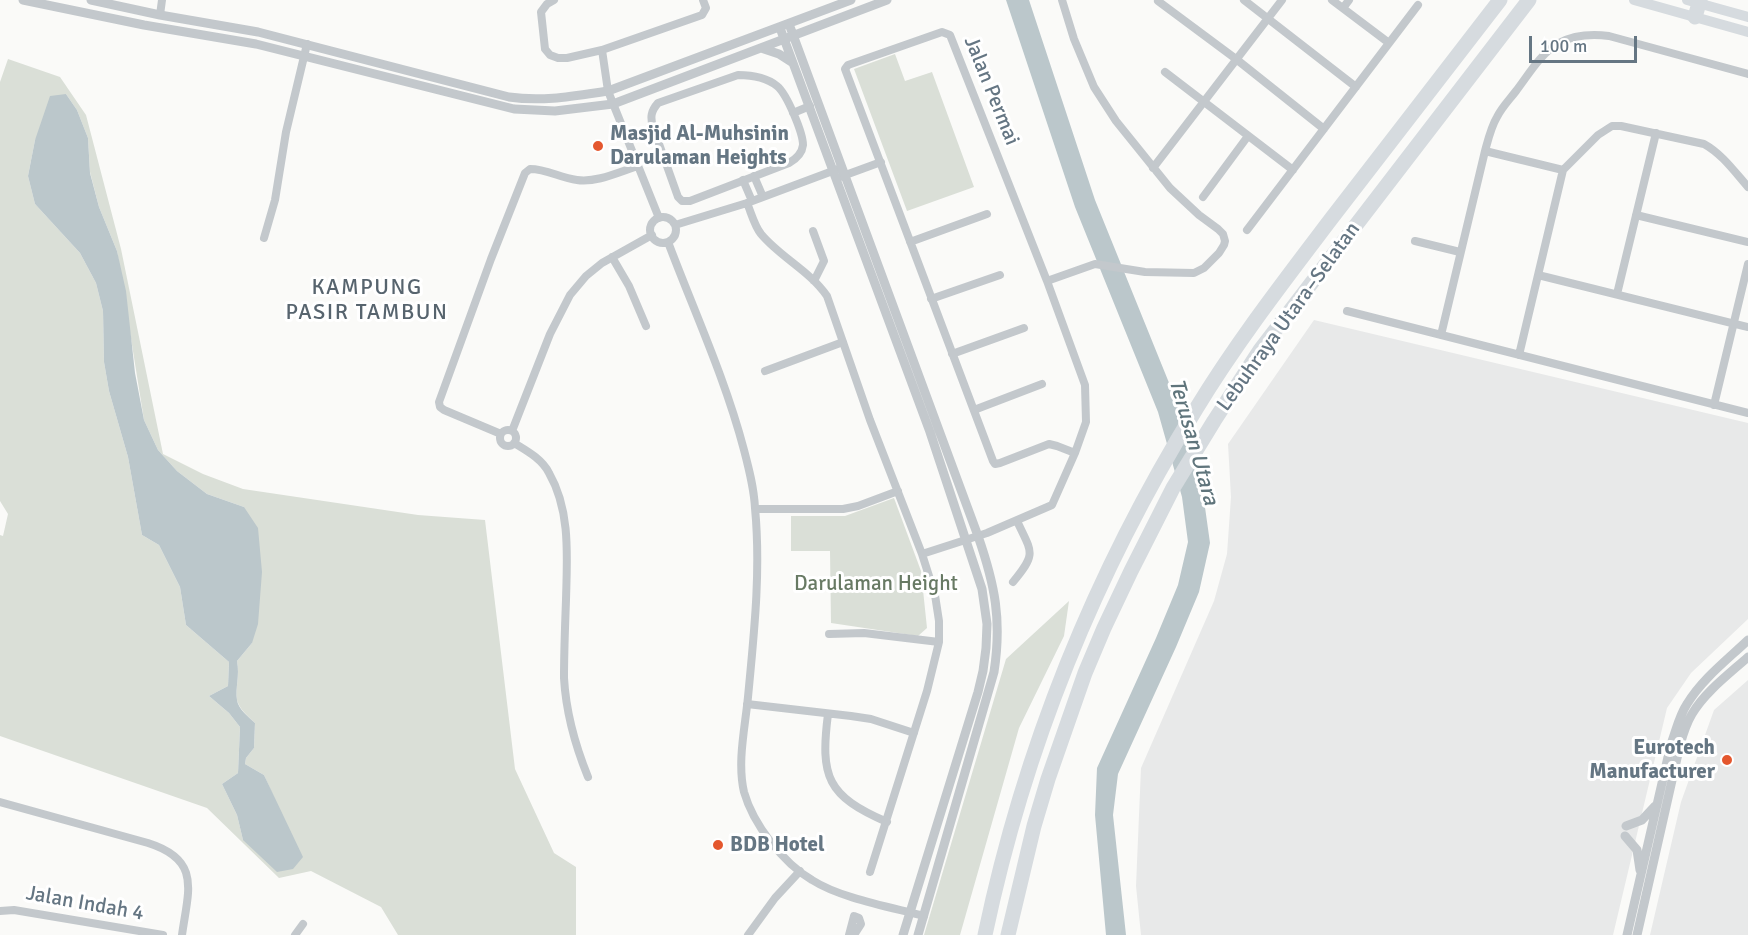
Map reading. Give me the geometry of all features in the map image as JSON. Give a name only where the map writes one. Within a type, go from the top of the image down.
[{"type":"highway","name":"Lebuhraya Utara–Selatan","points":[[985,935],[999,870],[1047,713],[1100,586],[1159,471],[1197,407],[1283,283],[1500,0]]},
{"type":"highway","name":"Lebuhraya Utara–Selatan","points":[[1008,935],[1043,795],[1061,739],[1113,609],[1173,488],[1214,420],[1278,325],[1529,0]]},
{"type":"main road","points":[[1634,0],[1692,5],[1748,17]]},
{"type":"main road","points":[[1692,5],[1748,32]]},
{"type":"street","points":[[23,0],[49,3],[256,44],[514,109],[555,111],[613,104],[887,0]]},
{"type":"street","points":[[91,0],[258,32],[523,99],[550,99],[608,92],[851,0]]},
{"type":"street","points":[[160,15],[162,0]]},
{"type":"street","points":[[554,0],[547,4],[541,12],[545,49],[550,55],[558,58],[602,50],[702,15],[706,8],[703,0]]},
{"type":"street","points":[[1047,281],[1095,264],[1135,271],[1194,273],[1204,268],[1224,245],[1223,234],[1190,208],[1153,168],[1116,121],[1094,87],[1074,39],[1062,0]]},
{"type":"street","points":[[1244,0],[1356,87]]},
{"type":"street","points":[[1153,168],[1281,0]]},
{"type":"street","points":[[1332,0],[1389,43]]},
{"type":"street","points":[[1343,8],[1349,0]]},
{"type":"street","points":[[1158,1],[1324,129]]},
{"type":"street","points":[[1247,230],[1418,4]]},
{"type":"street","points":[[785,26],[978,536],[996,597],[998,647],[988,695],[918,935]]},
{"type":"street","name":"Jalan Permai","points":[[922,554],[978,536],[1052,505],[1075,453],[1086,422],[1085,385],[1047,281],[950,35],[942,32],[848,65],[846,67],[880,162],[993,461],[995,464],[1000,463],[1049,444],[1075,453]]},
{"type":"street","points":[[1441,335],[1485,152],[1497,117],[1541,58],[1554,46],[1593,34],[1609,36],[1748,74]]},
{"type":"street","points":[[789,37],[795,65],[810,106],[840,173],[930,432],[982,589],[987,624],[983,671],[978,692],[903,935]]},
{"type":"street","points":[[264,238],[275,200],[286,132],[307,44]]},
{"type":"street","points":[[761,48],[779,54],[795,65]]},
{"type":"street","points":[[602,50],[608,92],[659,218]]},
{"type":"street","points":[[1165,72],[1293,170]]},
{"type":"street","points":[[738,75],[764,78],[778,86],[787,98],[793,113],[803,145],[799,156],[789,163],[686,202],[680,199],[651,118],[652,110],[658,103],[738,75]]},
{"type":"street","points":[[793,113],[810,106]]},
{"type":"street","points":[[1519,355],[1563,170],[1598,135],[1612,126],[1621,126],[1704,144],[1715,150],[1748,187]]},
{"type":"street","points":[[1617,294],[1656,133]]},
{"type":"street","points":[[1203,197],[1248,136]]},
{"type":"street","points":[[1485,152],[1563,170]]},
{"type":"street","points":[[675,225],[880,162]]},
{"type":"street","points":[[501,434],[444,411],[439,402],[525,173],[530,169],[541,169],[584,181],[638,166]]},
{"type":"street","points":[[754,176],[763,197]]},
{"type":"street","points":[[743,180],[760,233],[814,281],[827,296],[935,595],[939,642],[927,691],[870,872]]},
{"type":"street","points":[[910,242],[987,214]]},
{"type":"street","points":[[1636,215],[1748,242]]},
{"type":"street","points":[[659,218],[670,219],[675,225],[676,233],[668,242],[657,241],[652,235],[652,224],[659,218]]},
{"type":"street","points":[[813,231],[824,261],[814,281]]},
{"type":"street","points":[[512,431],[544,348],[565,304],[586,276],[602,262],[652,235]]},
{"type":"street","points":[[1415,241],[1460,252]]},
{"type":"street","points":[[668,242],[728,395],[750,477],[756,509],[758,593],[742,765],[745,794],[751,810],[765,833],[790,863],[811,880],[825,887],[924,916]]},
{"type":"street","points":[[612,257],[629,286],[646,326]]},
{"type":"street","points":[[1714,405],[1748,264]]},
{"type":"street","points":[[931,299],[1000,275]]},
{"type":"street","points":[[1538,275],[1748,327]]},
{"type":"street","points":[[1347,311],[1748,413]]},
{"type":"street","points":[[952,354],[1024,328]]},
{"type":"street","points":[[765,371],[843,342]]},
{"type":"street","points":[[974,410],[1042,384]]},
{"type":"street","points":[[507,430],[512,431],[516,435],[514,443],[507,446],[502,444],[501,434],[507,430]]},
{"type":"street","points":[[514,443],[536,458],[549,471],[562,505],[567,545],[565,696],[577,749],[588,777]]},
{"type":"street","points":[[756,509],[843,509],[858,506],[898,491]]},
{"type":"street","points":[[1013,582],[1026,566],[1030,555],[1028,543],[1017,520]]},
{"type":"street","points":[[830,634],[864,633],[939,642]]},
{"type":"street","points":[[1627,935],[1671,744],[1686,705],[1703,683],[1748,640]]},
{"type":"street","points":[[1637,935],[1685,729],[1693,713],[1709,693],[1748,657]]},
{"type":"street","points":[[747,704],[871,719],[914,733]]},
{"type":"street","points":[[828,714],[825,758],[826,768],[834,785],[856,807],[887,822]]},
{"type":"street","points":[[0,802],[148,843],[169,852],[181,862],[188,875],[189,888],[182,935]]},
{"type":"street","points":[[1640,878],[1636,850],[1625,831],[1642,820],[1657,803]]},
{"type":"street","points":[[751,934],[775,898],[800,871]]},
{"type":"street","name":"Jalan Indah 4","points":[[0,911],[20,910],[163,935]]},
{"type":"street","points":[[849,935],[854,916],[859,918],[861,924],[854,935]]},
{"type":"street","points":[[295,935],[303,924]]},
{"type":"shaded area","name":"Terusan Utara","points":[[1006,0],[1029,0],[1095,200],[1178,405],[1203,493],[1210,543],[1199,592],[1118,774],[1113,815],[1126,935],[1106,935],[1095,815],[1097,768],[1178,585],[1188,542],[1182,497],[1158,412],[1075,207]]},
{"type":"shaded area","points":[[66,94],[77,110],[88,138],[90,173],[99,207],[117,251],[126,291],[135,373],[144,420],[158,450],[177,471],[207,494],[244,507],[258,528],[262,572],[258,624],[252,643],[237,661],[237,700],[242,710],[255,723],[254,748],[246,758],[245,764],[264,775],[303,857],[293,869],[277,872],[243,840],[237,815],[222,784],[238,773],[240,727],[229,713],[209,696],[228,686],[229,662],[186,625],[180,587],[159,545],[142,535],[128,457],[109,391],[104,362],[103,311],[96,283],[80,253],[35,204],[28,176],[35,140],[50,96]]},
{"type":"shaded area","points":[[1314,320],[1748,423],[1748,619],[1691,673],[1667,708],[1613,935],[1141,935],[1136,886],[1141,768],[1214,601],[1227,554],[1231,497],[1228,444]]},
{"type":"shaded area","points":[[1748,680],[1748,935],[1650,935],[1681,802],[1714,710]]},
{"type":"green space","points":[[895,54],[905,81],[932,72],[974,187],[907,211],[854,69]]},
{"type":"green space","points":[[8,59],[60,77],[86,115],[121,249],[163,454],[203,474],[243,489],[418,515],[485,520],[515,769],[554,853],[576,867],[576,935],[398,935],[381,907],[311,871],[279,878],[207,808],[0,736],[0,535],[3,536],[8,514],[0,501],[0,82]],"holes":[[[66,94],[77,110],[88,138],[90,172],[99,207],[117,251],[144,420],[158,450],[177,471],[207,494],[244,507],[252,643],[237,661],[237,700],[244,713],[255,723],[254,748],[246,758],[245,764],[264,775],[288,829],[243,840],[237,815],[222,784],[238,773],[240,727],[229,713],[209,696],[228,686],[229,662],[186,625],[180,587],[159,545],[142,535],[128,457],[109,391],[104,362],[103,311],[96,283],[80,253],[35,204],[28,176],[35,140]]]},
{"type":"green space","name":"Darulaman Height","points":[[894,498],[921,571],[927,628],[918,636],[831,623],[830,551],[791,551],[791,516],[845,516]]},
{"type":"green space","points":[[1069,601],[1064,636],[1019,728],[960,935],[924,935],[1006,659]]},
{"type":"place","name":"Masjid Al-Muhsinin Darulaman Heights","points":[[598,146]]},
{"type":"place","name":"Eurotech Manufacturer","points":[[1727,760]]},
{"type":"place","name":"BDB Hotel","points":[[718,845]]},
{"type":"district","name":"KAMPUNG PASIR TAMBUN","points":[[367,300]]}]
